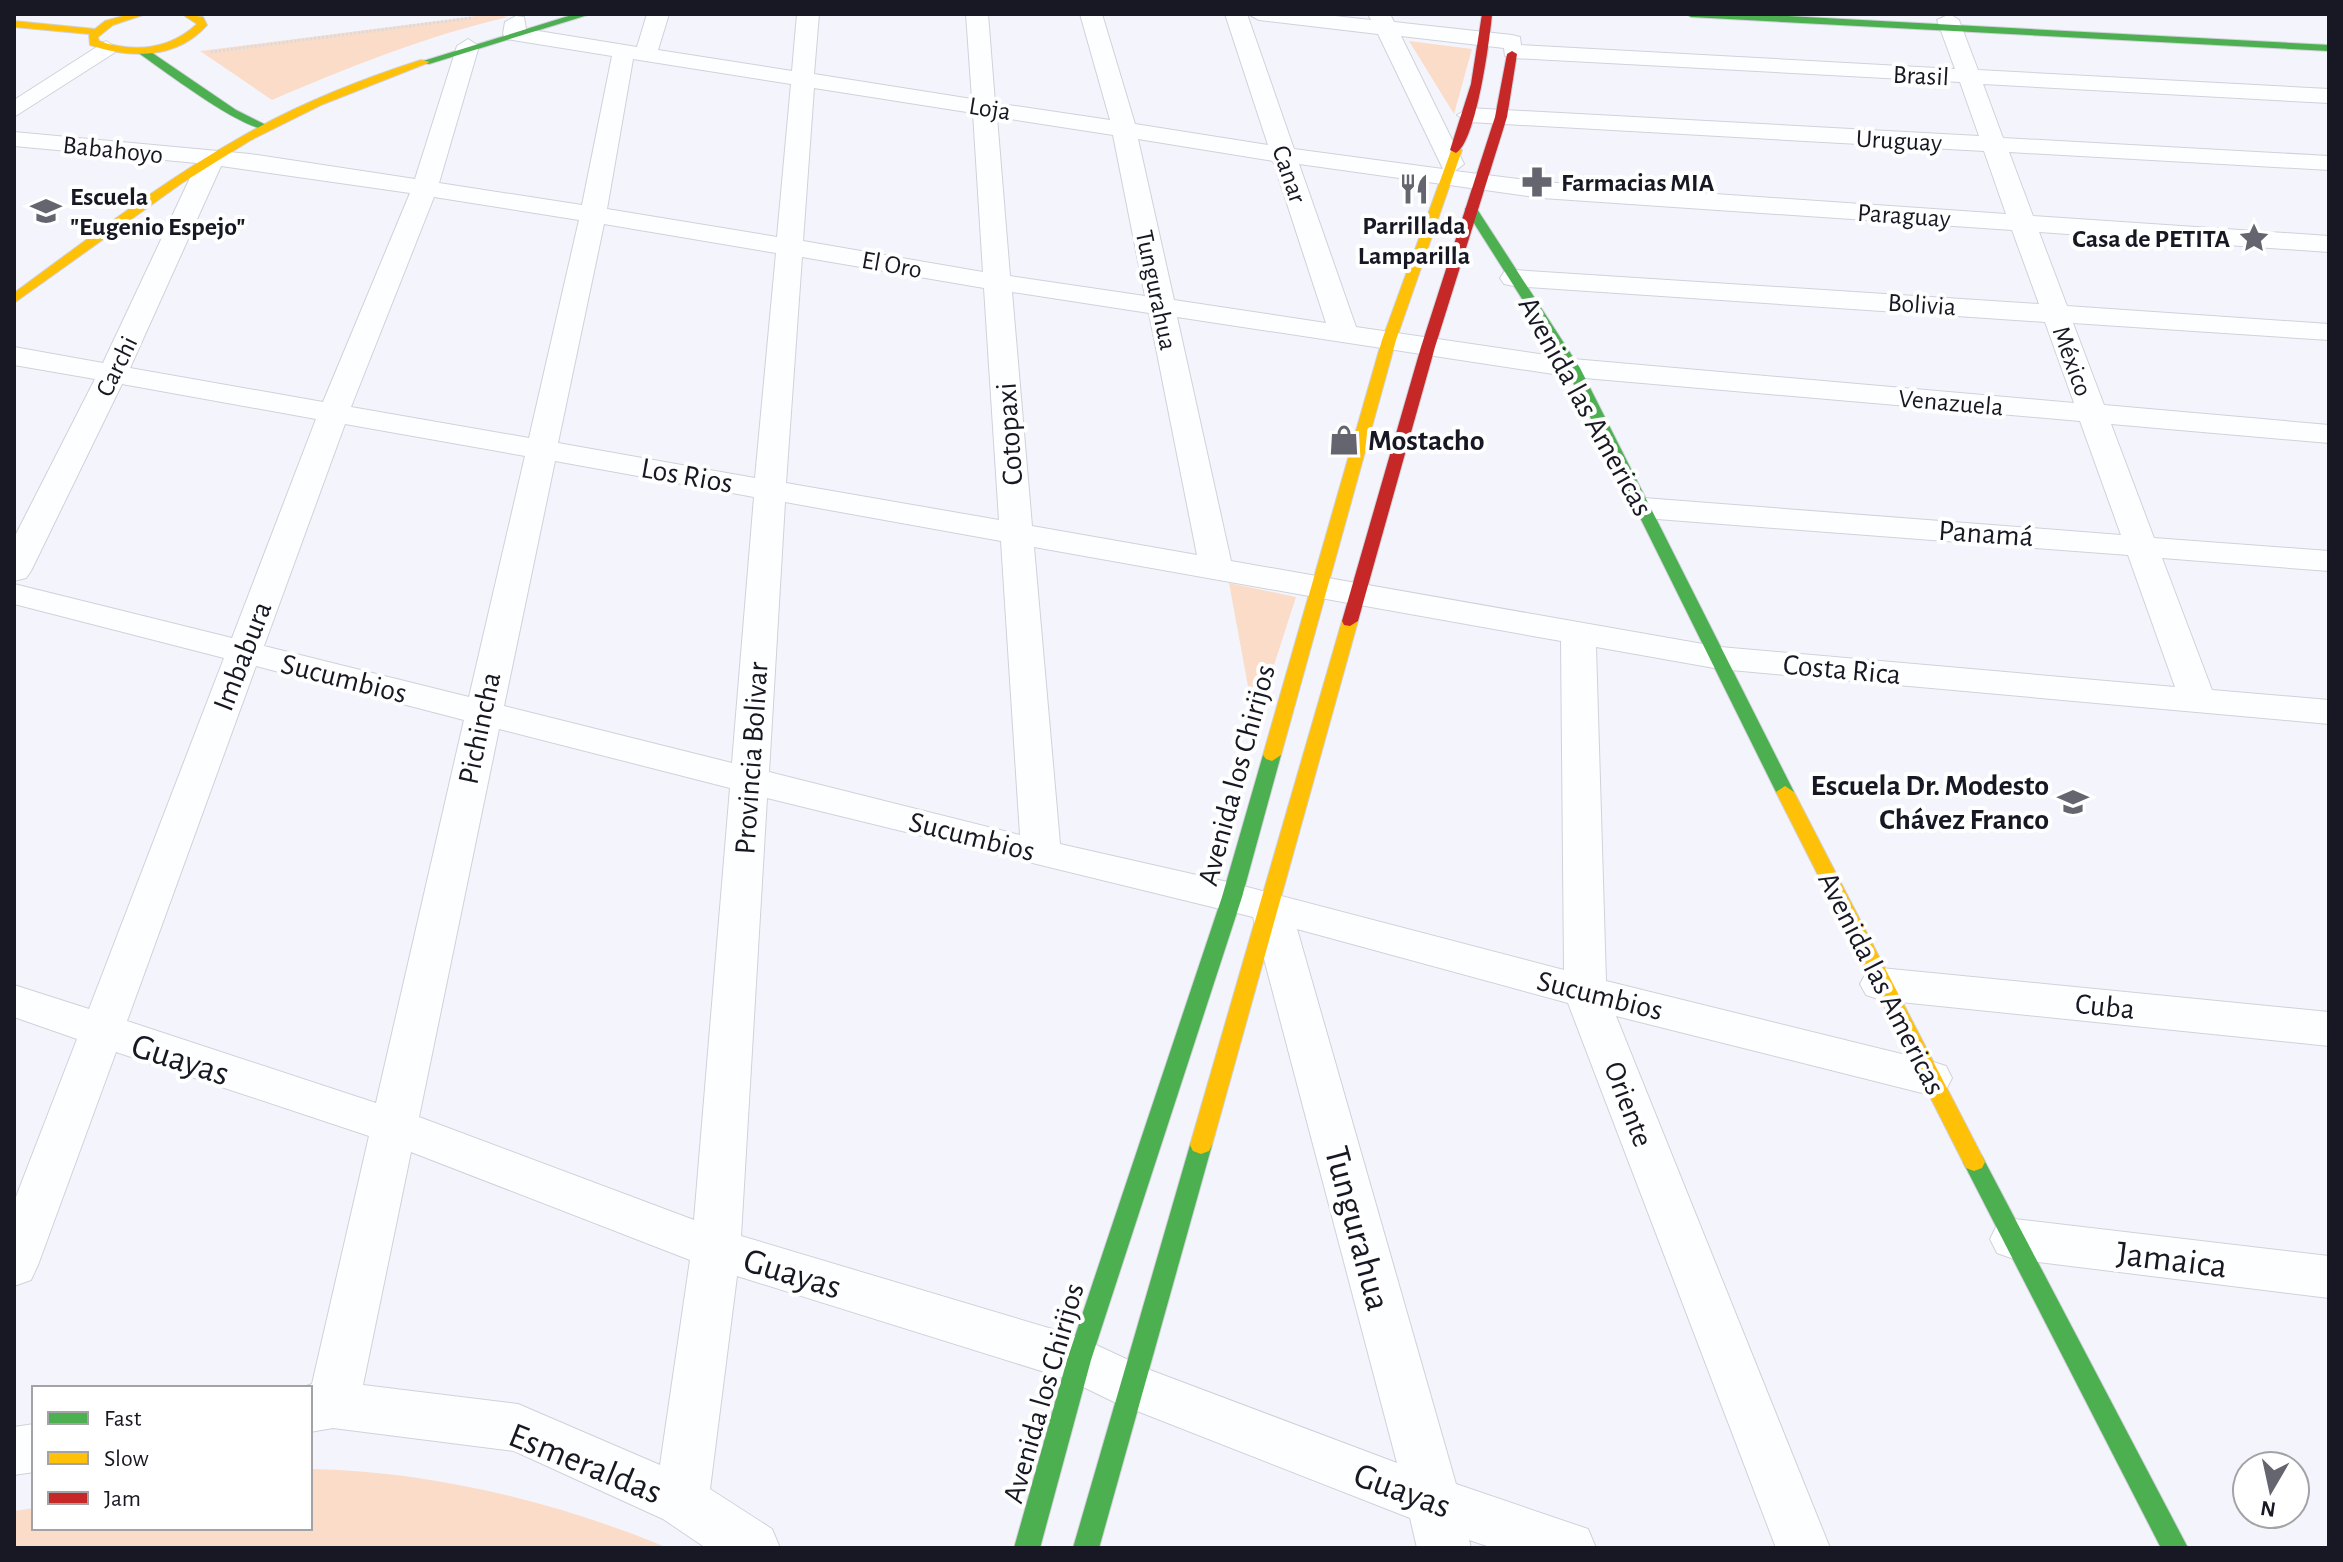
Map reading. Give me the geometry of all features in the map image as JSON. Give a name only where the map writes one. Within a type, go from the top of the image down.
[{"type":"street","points":[[70,14],[120,19],[141,14]]},
{"type":"street","points":[[141,50],[189,37],[202,25],[190,14]]},
{"type":"street","points":[[14,299],[248,120],[393,72],[476,31],[515,28],[541,14]]},
{"type":"street","points":[[67,237],[268,115],[406,55],[586,14]]},
{"type":"street","name":"Pichincha","points":[[322,1407],[392,1126],[593,214],[635,52],[658,14]]},
{"type":"street","name":"Provincia Bolivar","points":[[682,1501],[716,1249],[770,489],[808,14]]},
{"type":"street","name":"Cotopaxi","points":[[977,14],[981,106],[1041,854]]},
{"type":"street","name":"Tungurahua","points":[[1091,14],[1124,129],[1216,568]]},
{"type":"street","name":"Canar","points":[[1236,14],[1344,334]]},
{"type":"street","name":"Brasil","points":[[1259,14],[1384,22],[1486,40],[1969,78],[2329,96]]},
{"type":"street","name":"Avenida los Chirijos","points":[[1086,1548],[1132,1386],[1252,903],[1318,585],[1389,340],[1469,115],[1486,40],[1487,14]]},
{"type":"street","points":[[1691,14],[2329,41]]},
{"type":"street","points":[[1827,14],[2329,48]]},
{"type":"street","points":[[14,110],[100,40],[120,19]]},
{"type":"street","points":[[1384,22],[1450,170]]},
{"type":"street","points":[[14,24],[141,50],[248,120]]},
{"type":"street","name":"México","points":[[1950,24],[2198,701]]},
{"type":"street","name":"Loja","points":[[515,28],[635,52],[1284,155],[1450,170],[1479,182]]},
{"type":"street","name":"Imbabura","points":[[14,1265],[334,412],[425,188],[476,31]]},
{"type":"street","name":"Avenida los Chirijos","points":[[1027,1548],[1079,1360],[1252,903],[1360,593],[1428,347],[1501,117],[1513,40]]},
{"type":"street","points":[[175,43],[192,55]]},
{"type":"street","name":"Uruguay","points":[[1469,115],[2329,163]]},
{"type":"street","name":"Babahoyo","points":[[14,139],[199,157]]},
{"type":"street","name":"El Oro","points":[[199,157],[425,188],[997,282],[1573,368]]},
{"type":"street","name":"Carchi","points":[[14,571],[113,373],[199,157]]},
{"type":"street","name":"Paraguay","points":[[1479,182],[1542,190],[2329,244]]},
{"type":"street","name":"Avenida las Americas","points":[[1471,209],[1573,368],[1881,984],[2175,1548]]},
{"type":"street","points":[[1454,262],[1471,256],[1509,269]]},
{"type":"street","name":"Bolivia","points":[[1509,269],[2329,332]]},
{"type":"street","name":"Los Rios","points":[[14,356],[1360,593]]},
{"type":"street","name":"Venazuela","points":[[1573,368],[2329,434]]},
{"type":"street","name":"Panamá","points":[[1644,508],[2329,561]]},
{"type":"street","name":"Costa Rica","points":[[1360,593],[1578,635],[1720,658],[2329,712]]},
{"type":"street","name":"Sucumbios","points":[[14,594],[1041,854],[1252,903],[1585,992],[1930,1078]]},
{"type":"street","name":"Oriente","points":[[1578,635],[1585,992],[1803,1548]]},
{"type":"street","name":"Tungurahua","points":[[1252,903],[1439,1525]]},
{"type":"street","name":"Cuba","points":[[1881,984],[2329,1029]]},
{"type":"street","name":"Guayas","points":[[14,1001],[392,1126],[716,1249],[1079,1360],[1439,1525],[1569,1548]]},
{"type":"street","name":"Jamaica","points":[[2014,1239],[2329,1277]]},
{"type":"street","name":"Esmeraldas","points":[[322,1407],[518,1428],[682,1501],[753,1548]]},
{"type":"path","points":[[192,55],[476,31]]},
{"type":"shaded area","points":[[492,14],[508,17],[388,53],[272,100],[200,51]]},
{"type":"shaded area","points":[[1409,41],[1472,49],[1454,114]]},
{"type":"shaded area","points":[[1229,583],[1296,597],[1266,690],[1248,686]]},
{"type":"shaded area","points":[[312,1469],[355,1471],[447,1483],[538,1503],[668,1548],[14,1548],[14,1511],[32,1508],[32,1530],[312,1530]]},
{"type":"traffic: fast","points":[[425,62],[586,14]]},
{"type":"traffic: fast","points":[[1691,14],[2329,48]]},
{"type":"traffic: fast","points":[[141,50],[232,112],[266,128]]},
{"type":"traffic: fast","points":[[1471,209],[1573,368],[1785,792]]},
{"type":"traffic: fast","points":[[1027,1548],[1079,1360],[1232,897],[1272,755]]},
{"type":"traffic: fast","points":[[1086,1548],[1201,1145]]},
{"type":"traffic: fast","points":[[1974,1162],[2175,1548]]},
{"type":"traffic: slow","points":[[141,14],[109,23],[93,36],[94,43],[137,52],[166,47],[191,35],[202,25],[199,19],[187,14]]},
{"type":"traffic: slow","points":[[14,24],[95,32]]},
{"type":"traffic: slow","points":[[14,299],[145,203],[247,138],[335,95],[425,62]]},
{"type":"traffic: slow","points":[[1272,755],[1389,340],[1456,150]]},
{"type":"traffic: slow","points":[[1201,1145],[1350,621]]},
{"type":"traffic: slow","points":[[1785,792],[1974,1162]]},
{"type":"traffic: jam","points":[[1456,150],[1477,84],[1487,14]]},
{"type":"traffic: jam","points":[[1350,621],[1428,347],[1501,117],[1512,54]]},
{"type":"place","name":"Farmacias MIA","points":[[1537,182]]},
{"type":"place","name":"Parrillada Lamparilla","points":[[1414,189]]},
{"type":"place","name":"Escuela \"Eugenio Espejo\"","points":[[46,211]]},
{"type":"place","name":"Casa de PETITA","points":[[2254,238]]},
{"type":"place","name":"Mostacho","points":[[1344,440]]},
{"type":"place","name":"Escuela Dr. Modesto Chávez Franco","points":[[2073,802]]}]
